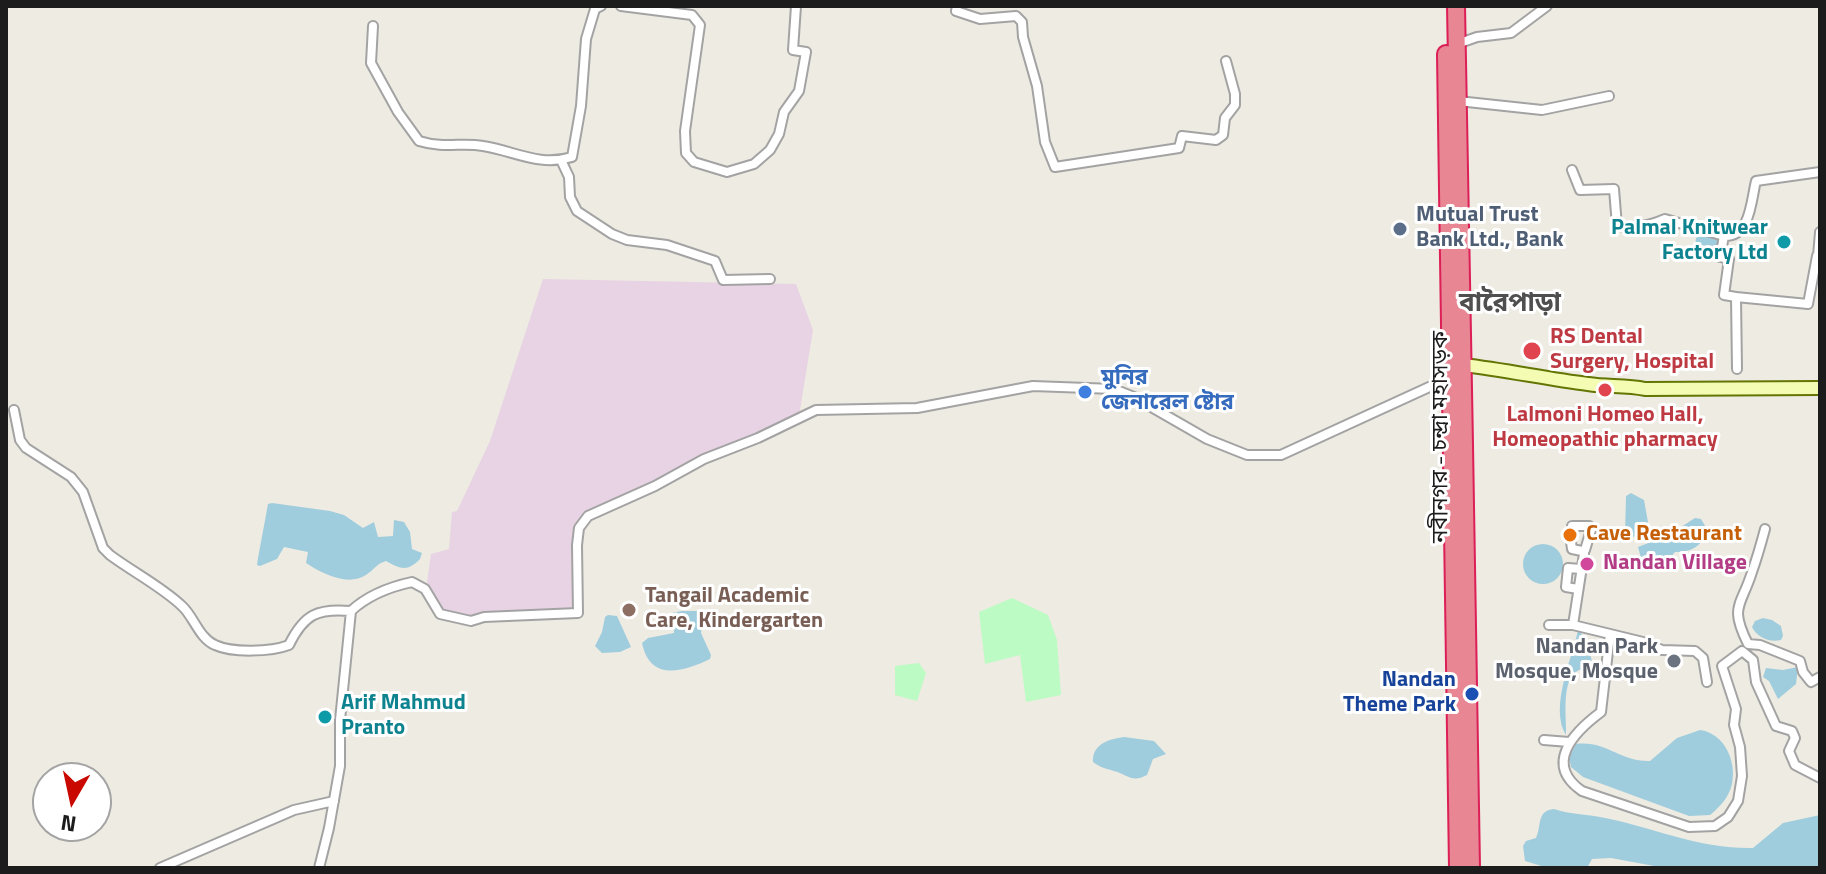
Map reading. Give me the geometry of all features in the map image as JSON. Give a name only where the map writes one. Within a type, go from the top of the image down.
[{"type":"highway","name":"নবীনগর - চন্দ্রা মহাসড়ক","points":[[1445,6],[1458,371]]},
{"type":"highway","name":"নবীনগর - চন্দ্রা মহাসড়ক","points":[[1456,6],[1463,709],[1471,868]]},
{"type":"highway","name":"নবীনগর - চন্দ্রা মহাসড়ক","points":[[1458,868],[1463,709]]},
{"type":"street","points":[[373,26],[371,63],[398,112],[419,141],[450,147],[481,145],[528,159],[561,160],[572,157],[581,106],[586,39],[595,9],[601,6]]},
{"type":"street","points":[[621,6],[692,15],[700,25],[685,131],[686,153],[694,162],[727,172],[754,164],[770,150],[779,134],[784,112],[799,91],[806,52],[793,50],[796,6]]},
{"type":"street","points":[[957,6],[956,11],[980,19],[1016,16],[1022,22],[1023,37],[1037,86],[1045,142],[1055,167],[1179,148],[1182,136],[1216,140],[1223,135],[1225,118],[1235,105],[1226,61]]},
{"type":"street","points":[[1456,45],[1477,37],[1511,33],[1547,6]]},
{"type":"street","points":[[1458,101],[1542,110],[1609,96]]},
{"type":"street","points":[[561,160],[569,177],[570,197],[577,211],[612,234],[627,240],[667,245],[715,261],[723,280],[770,279]]},
{"type":"street","points":[[1572,170],[1580,190],[1614,189],[1617,226],[1645,227],[1665,219],[1724,236],[1734,235],[1745,224],[1756,181],[1820,172]]},
{"type":"street","points":[[1724,236],[1720,257],[1729,259],[1724,295],[1808,304],[1819,256],[1820,232]]},
{"type":"street","points":[[1736,297],[1737,369]]},
{"type":"street","points":[[319,868],[340,766],[340,720],[351,611],[362,600],[412,582],[425,589],[440,614],[471,621],[484,617],[578,613],[577,545],[579,528],[588,516],[655,486],[704,459],[819,410],[917,408],[1033,386],[1114,389],[1134,397],[1207,439],[1247,455],[1281,455],[1458,371],[1540,375],[1588,384],[1645,389],[1820,388]]},
{"type":"street","points":[[14,410],[20,440],[26,448],[71,477],[83,492],[103,548],[183,607],[201,633],[214,645],[260,651],[284,647],[289,645],[300,625],[313,613],[351,611]]},
{"type":"street","points":[[1572,526],[1589,526],[1591,530],[1573,625]]},
{"type":"street","points":[[1765,529],[1751,575],[1739,598],[1738,624],[1748,644],[1760,645],[1800,661],[1803,672],[1811,682],[1820,677]]},
{"type":"street","points":[[1571,542],[1583,566]]},
{"type":"street","points":[[1549,625],[1573,625],[1643,642],[1662,650],[1695,651],[1703,658],[1707,682]]},
{"type":"street","points":[[1610,634],[1601,712],[1586,723],[1569,742],[1564,753],[1564,769],[1573,784],[1582,791],[1689,827],[1715,826],[1728,817],[1738,801],[1742,776],[1740,747],[1734,725],[1736,709],[1722,666],[1742,651],[1753,660],[1756,682],[1776,726],[1792,731],[1795,738],[1789,751],[1795,765],[1820,778]]},
{"type":"street","points":[[1544,740],[1569,742]]},
{"type":"street","points":[[160,868],[294,810],[334,801]]},
{"type":"shaded area","points":[[543,279],[796,284],[813,330],[799,416],[621,495],[573,525],[579,585],[576,612],[488,618],[446,613],[426,590],[431,554],[449,549],[452,512],[457,511],[490,441]]},
{"type":"green space","points":[[1012,598],[1048,615],[1057,640],[1061,695],[1026,702],[1020,655],[985,664],[979,612]]},
{"type":"green space","points":[[919,663],[926,673],[917,701],[895,695],[895,666]]},
{"type":"water","points":[[1706,232],[1720,238],[1718,254],[1714,257],[1700,255],[1695,249],[1696,238]]},
{"type":"water","points":[[1631,493],[1644,500],[1648,522],[1645,533],[1629,538],[1625,534],[1626,496]]},
{"type":"water","points":[[268,504],[330,511],[344,515],[363,528],[374,522],[378,537],[393,536],[394,520],[404,522],[410,532],[412,549],[422,553],[420,559],[404,568],[386,561],[366,575],[351,580],[319,571],[306,563],[308,552],[284,547],[277,559],[257,565]]},
{"type":"water","points":[[1695,518],[1701,519],[1707,529],[1695,548],[1675,552],[1655,564],[1641,558],[1638,547],[1667,536]]},
{"type":"water","points":[[1543,544],[1557,550],[1563,564],[1557,578],[1543,584],[1529,578],[1523,564],[1529,550]]},
{"type":"water","points":[[698,611],[703,616],[701,633],[710,659],[679,670],[660,669],[652,664],[642,643],[648,638],[674,633],[672,613]]},
{"type":"water","points":[[608,615],[617,616],[631,647],[620,652],[602,653],[595,646]]},
{"type":"water","points":[[1763,618],[1781,626],[1781,640],[1768,640],[1754,631],[1755,621]]},
{"type":"water","points":[[1578,630],[1581,630],[1592,666],[1579,670],[1569,682],[1566,735],[1561,724],[1561,698]]},
{"type":"water","points":[[1798,667],[1796,684],[1778,699],[1769,681],[1763,677],[1766,668],[1783,670]]},
{"type":"water","points":[[1700,730],[1722,742],[1732,766],[1729,793],[1710,815],[1689,816],[1583,777],[1571,767],[1569,757],[1576,744],[1596,745],[1630,758],[1650,761],[1677,738]]},
{"type":"water","points":[[1124,737],[1154,741],[1166,754],[1153,759],[1147,775],[1137,778],[1093,762],[1098,747]]},
{"type":"water","points":[[1554,809],[1610,819],[1698,842],[1753,848],[1783,823],[1820,815],[1820,868],[1665,868],[1611,858],[1592,859],[1587,868],[1548,868],[1525,861],[1523,846],[1526,841],[1536,838],[1544,813]]},
{"type":"place","name":"Mutual Trust Bank Ltd., Bank","points":[[1400,229]]},
{"type":"place","name":"Palmal Knitwear Factory Ltd","points":[[1784,242]]},
{"type":"place","name":"RS Dental Surgery, Hospital","points":[[1532,351]]},
{"type":"place","name":"Lalmoni Homeo Hall, Homeopathic pharmacy","points":[[1605,390]]},
{"type":"place","name":"মুনির জেনারেল ষ্টোর","points":[[1085,392]]},
{"type":"place","name":"Cave Restaurant","points":[[1570,535]]},
{"type":"place","name":"Nandan Village","points":[[1587,564]]},
{"type":"place","name":"Tangail Academic Care, Kindergarten","points":[[629,610]]},
{"type":"place","name":"Nandan Park Mosque, Mosque","points":[[1674,661]]},
{"type":"place","name":"Nandan Theme Park","points":[[1472,694]]},
{"type":"place","name":"Arif Mahmud Pranto","points":[[325,717]]},
{"type":"district","name":"বারৈপাড়া","points":[[1510,305]]}]
